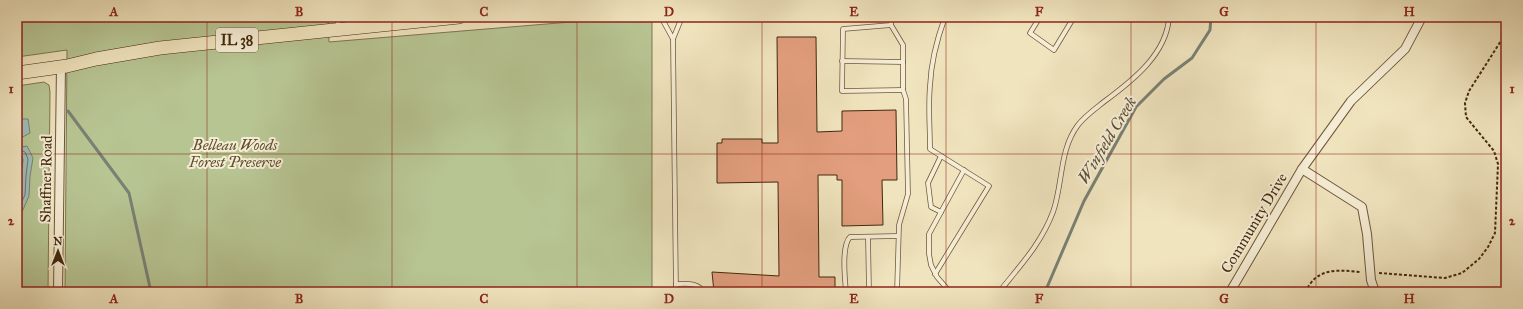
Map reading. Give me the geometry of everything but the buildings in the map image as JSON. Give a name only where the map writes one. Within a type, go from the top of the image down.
[{"type":"main road","name":"IL 38","points":[[17,72],[61,66],[160,48],[338,23],[459,17]]},
{"type":"street","name":"Community Drive","points":[[1230,292],[1302,169],[1351,101],[1405,49],[1422,17]]},
{"type":"street","name":"Shaffner Road","points":[[58,292],[61,66]]},
{"type":"street","name":"Community Drive","points":[[1302,169],[1362,207],[1371,280],[1375,292]]},
{"type":"lane","points":[[661,17],[673,39]]},
{"type":"lane","points":[[676,292],[673,39],[682,17]]},
{"type":"lane","points":[[891,17],[891,25],[903,45],[903,90],[906,99],[908,194],[899,225],[897,292]]},
{"type":"lane","points":[[935,274],[989,186],[930,148],[930,87],[932,65],[938,36],[945,17]]},
{"type":"lane","points":[[1040,17],[1030,33],[1054,50],[1074,17]]},
{"type":"lane","points":[[999,292],[1033,251],[1046,228],[1057,198],[1067,146],[1074,132],[1088,115],[1133,78],[1147,64],[1156,53],[1167,32],[1169,17]]},
{"type":"lane","points":[[891,25],[843,29],[842,92],[903,90]]},
{"type":"lane","points":[[842,61],[903,62]]},
{"type":"lane","points":[[941,212],[930,207],[928,183],[942,156]]},
{"type":"lane","points":[[950,292],[935,274],[931,265],[929,254],[929,234],[964,170]]},
{"type":"lane","points":[[846,292],[845,247],[846,242],[850,237],[898,236]]},
{"type":"lane","points":[[868,237],[869,292]]},
{"type":"lane","points":[[676,284],[694,284],[704,292]]},
{"type":"path","points":[[1305,292],[1316,277],[1330,272],[1343,270],[1445,278],[1462,273],[1479,259],[1488,247],[1495,233],[1498,164],[1494,151],[1466,117],[1465,103],[1469,91],[1506,33]]},
{"type":"green space","name":"Belleau Woods Forest Preserve","points":[[17,17],[328,17],[329,42],[631,17],[652,17],[652,292],[65,292],[67,50],[17,57]]},
{"type":"green space","points":[[44,82],[49,85],[50,92],[48,292],[17,292],[17,86]]},
{"type":"water","points":[[17,119],[28,119],[30,133],[19,139],[22,147],[27,146],[33,158],[29,196],[22,212],[17,216]]},
{"type":"waterway","name":"Winfield Creek","points":[[1045,292],[1084,201],[1136,107],[1164,79],[1192,58],[1210,30],[1211,17]]},
{"type":"waterway","name":"Winfield Creek","points":[[17,44],[21,50]]},
{"type":"waterway","name":"Winfield Creek","points":[[68,111],[129,193],[151,292]]}]
